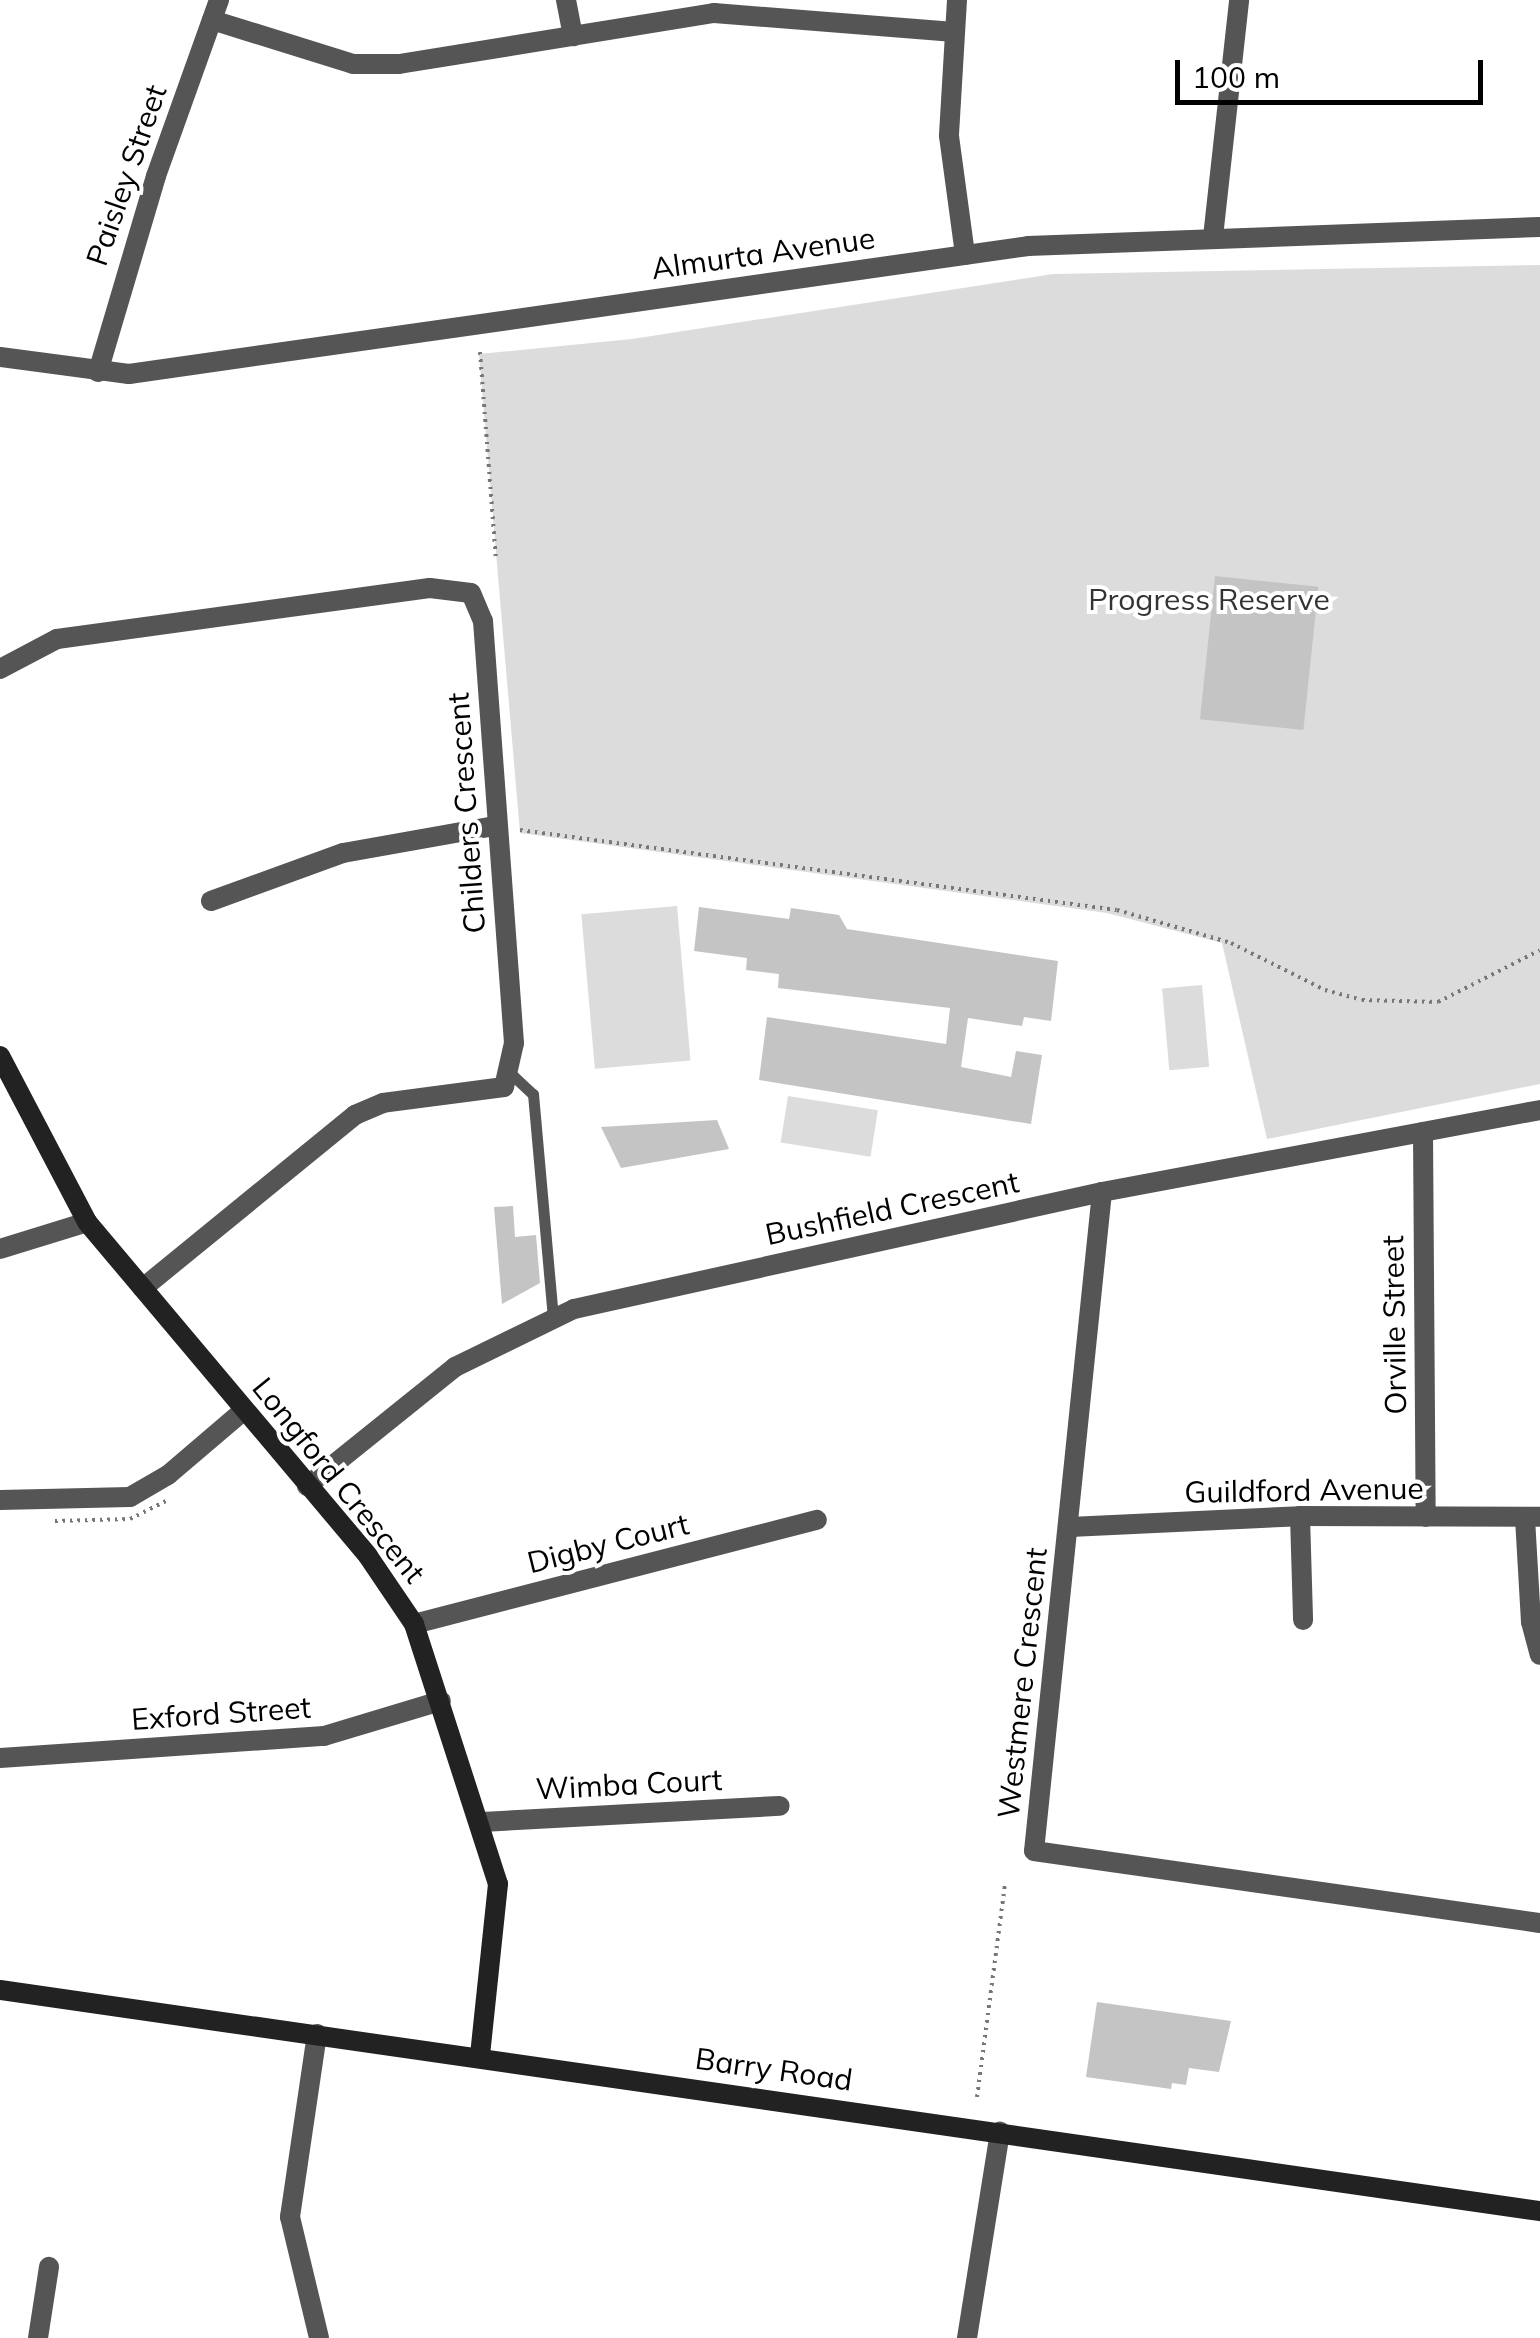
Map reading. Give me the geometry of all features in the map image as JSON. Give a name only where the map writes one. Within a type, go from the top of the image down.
[{"type":"main road","name":"Longford Crescent","points":[[0,1056],[87,1222],[386,1580],[414,1624],[482,1822],[500,1899],[480,2056]]},
{"type":"main road","name":"Barry Road","points":[[0,1990],[1540,2211]]},
{"type":"street","points":[[566,0],[573,36]]},
{"type":"street","points":[[957,0],[949,136],[965,255]]},
{"type":"street","points":[[1214,238],[1239,0]]},
{"type":"street","points":[[215,10],[353,64],[399,64],[714,13],[954,32]]},
{"type":"street","name":"Paisley Street","points":[[98,372],[132,250],[215,10]]},
{"type":"street","name":"Almurta Avenue","points":[[0,358],[98,372],[161,370],[965,255],[1214,238],[1540,227]]},
{"type":"street","name":"Childers Crescent","points":[[0,669],[57,640],[430,588],[472,593],[483,620],[495,826],[514,1043],[508,1072]]},
{"type":"street","points":[[211,901],[344,853],[495,826]]},
{"type":"street","points":[[143,1288],[355,1115],[383,1103],[504,1087],[508,1072]]},
{"type":"street","name":"Bushfield Crescent","points":[[307,1486],[455,1367],[552,1319],[1102,1192],[1540,1110]]},
{"type":"street","name":"Orville Street","points":[[1422,1132],[1426,1517]]},
{"type":"street","name":"Westmere Crescent","points":[[1102,1192],[1034,1852],[1540,1923]]},
{"type":"street","points":[[0,1249],[87,1222]]},
{"type":"street","points":[[0,1500],[130,1496],[168,1475],[244,1410]]},
{"type":"street","points":[[1300,1516],[1303,1620]]},
{"type":"street","name":"Guildford Avenue","points":[[1070,1526],[1300,1516],[1533,1518]]},
{"type":"street","points":[[1533,1518],[1530,1622],[1540,1655]]},
{"type":"street","name":"Digby Court","points":[[414,1624],[817,1520]]},
{"type":"street","name":"Exford Street","points":[[0,1758],[324,1736],[441,1701]]},
{"type":"street","name":"Wimba Court","points":[[482,1822],[780,1806]]},
{"type":"street","points":[[318,2034],[290,2216],[318,2338]]},
{"type":"street","points":[[967,2338],[1000,2132]]},
{"type":"street","points":[[38,2338],[49,2267]]},
{"type":"lane","points":[[508,1072],[533,1094],[552,1319]]},
{"type":"path","points":[[480,352],[496,560]]},
{"type":"path","points":[[495,826],[1117,910],[1231,943],[1325,990],[1362,1000],[1438,1002],[1540,950]]},
{"type":"path","points":[[978,2097],[1005,1884]]},
{"type":"green space","name":"Progress Reserve","points":[[1540,265],[1540,1084],[1267,1139],[1222,943],[1107,913],[520,833],[479,354],[632,339],[1053,274]]},
{"type":"green space","points":[[677,906],[691,1060],[595,1069],[581,914]]},
{"type":"green space","points":[[1202,985],[1209,1067],[1169,1070],[1162,988]]},
{"type":"green space","points":[[788,1096],[878,1110],[871,1157],[781,1142]]},
{"type":"building","points":[[1215,576],[1318,587],[1303,730],[1200,719]]},
{"type":"building","points":[[699,907],[789,919],[791,908],[839,915],[847,929],[1058,961],[1051,1021],[1024,1017],[1022,1026],[968,1018],[961,1067],[1011,1077],[1016,1051],[1042,1055],[1031,1124],[759,1080],[767,1017],[946,1044],[950,1008],[778,988],[779,974],[746,970],[747,958],[694,951]]},
{"type":"building","points":[[717,1120],[729,1149],[621,1168],[601,1127]]},
{"type":"building","points":[[513,1206],[515,1237],[536,1235],[540,1283],[502,1304],[494,1207]]},
{"type":"building","points":[[1097,2002],[1231,2021],[1219,2072],[1189,2068],[1186,2085],[1172,2083],[1171,2089],[1086,2077]]}]
